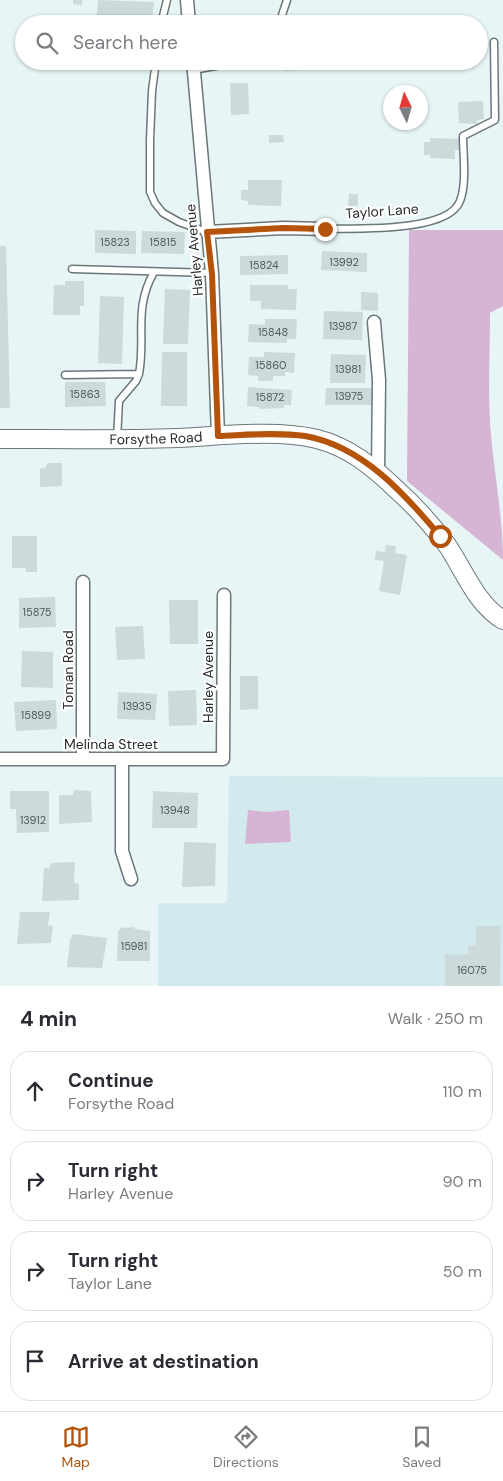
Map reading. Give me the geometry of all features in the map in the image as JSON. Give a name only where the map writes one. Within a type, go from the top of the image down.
[{"type":"street","points":[[187,0],[188,15]]},
{"type":"street","name":"Harley Avenue","points":[[193,70],[212,274],[218,436]]},
{"type":"street","name":"Taylor Lane","points":[[207,232],[283,228],[325,229]]},
{"type":"street","points":[[374,322],[379,380],[378,473]]},
{"type":"street","name":"Forsythe Road","points":[[0,439],[288,435],[318,439],[341,447],[354,454],[378,473],[423,516],[447,546],[486,605],[503,620]]},
{"type":"street","name":"Toman Road","points":[[83,582],[83,758]]},
{"type":"street","name":"Harley Avenue","points":[[222,760],[224,595]]},
{"type":"street","name":"Melinda Street","points":[[0,759],[222,760]]},
{"type":"street","points":[[122,759],[122,851],[131,879]]},
{"type":"lane","points":[[163,15],[167,0]]},
{"type":"lane","points":[[282,15],[287,0]]},
{"type":"lane","name":"Taylor Lane","points":[[325,229],[390,228],[432,222],[448,214],[460,203],[463,190],[463,136],[494,120],[494,42]]},
{"type":"lane","points":[[155,70],[150,140],[150,192],[154,203],[163,213],[179,222],[207,232]]},
{"type":"lane","points":[[72,269],[212,274]]},
{"type":"lane","points":[[117,438],[119,401],[136,381],[139,374],[141,362],[142,301],[154,272]]},
{"type":"lane","points":[[65,375],[139,374]]},
{"type":"shaded area","points":[[409,230],[503,230],[503,306],[490,313],[489,382],[490,423],[503,560],[407,481]]},
{"type":"shaded area","points":[[229,776],[503,777],[503,986],[158,986],[158,903],[227,903]]},
{"type":"shaded area","points":[[248,810],[267,812],[289,810],[291,842],[245,844]]},
{"type":"building","points":[[73,0],[82,0],[82,5],[73,4]]},
{"type":"building","points":[[98,0],[154,2],[153,15],[97,15]]},
{"type":"building","points":[[230,83],[248,83],[249,114],[231,115]]},
{"type":"building","points":[[483,101],[484,119],[477,120],[477,124],[459,123],[458,102]]},
{"type":"building","points":[[269,135],[283,135],[284,142],[269,143]]},
{"type":"building","points":[[430,138],[462,139],[462,150],[455,150],[455,159],[430,158],[430,155],[424,155],[424,142],[430,142]]},
{"type":"building","points":[[248,180],[282,180],[281,206],[248,205],[248,201],[241,200],[241,190],[248,190]]},
{"type":"building","points":[[349,194],[358,194],[358,206],[348,206]]},
{"type":"building","points":[[95,230],[136,231],[136,254],[95,253]]},
{"type":"building","points":[[142,231],[185,232],[184,254],[141,253]]},
{"type":"building","points":[[0,246],[6,246],[10,408],[0,408]]},
{"type":"building","points":[[322,251],[367,253],[367,272],[321,270]]},
{"type":"building","points":[[288,255],[288,274],[240,275],[240,256]]},
{"type":"building","points":[[65,281],[84,281],[84,306],[80,306],[80,315],[53,315],[54,285],[65,285]]},
{"type":"building","points":[[250,285],[288,285],[288,289],[297,289],[296,310],[261,309],[261,301],[250,301]]},
{"type":"building","points":[[165,289],[190,290],[188,344],[163,344]]},
{"type":"building","points":[[361,292],[378,293],[378,311],[361,310]]},
{"type":"building","points":[[100,296],[124,297],[122,364],[98,363]]},
{"type":"building","points":[[324,311],[363,312],[362,340],[323,339]]},
{"type":"building","points":[[265,319],[297,319],[296,339],[287,339],[287,343],[248,342],[249,324],[265,325]]},
{"type":"building","points":[[162,352],[187,352],[187,406],[161,406]]},
{"type":"building","points":[[264,352],[295,353],[294,373],[285,372],[285,376],[273,376],[273,381],[258,381],[258,376],[248,375],[249,357],[264,357]]},
{"type":"building","points":[[331,354],[366,355],[365,383],[330,383]]},
{"type":"building","points":[[65,382],[105,382],[106,406],[65,407]]},
{"type":"building","points":[[248,387],[292,390],[291,405],[284,405],[284,408],[260,409],[247,406]]},
{"type":"building","points":[[326,388],[372,388],[372,405],[325,405]]},
{"type":"building","points":[[48,463],[62,463],[62,486],[40,487],[40,469],[45,468]]},
{"type":"building","points":[[12,536],[37,536],[37,572],[26,572],[26,568],[12,568]]},
{"type":"building","points":[[386,545],[396,546],[395,553],[407,555],[400,595],[379,591],[384,561],[375,560],[376,551],[385,552]]},
{"type":"building","points":[[55,597],[56,627],[19,628],[19,598]]},
{"type":"building","points":[[169,600],[198,600],[198,644],[170,644]]},
{"type":"building","points":[[143,626],[145,659],[117,660],[115,627]]},
{"type":"building","points":[[22,651],[53,652],[53,688],[21,687]]},
{"type":"building","points":[[240,676],[258,676],[258,709],[240,710]]},
{"type":"building","points":[[196,690],[197,725],[169,726],[168,691]]},
{"type":"building","points":[[118,692],[157,694],[155,720],[117,719]]},
{"type":"building","points":[[56,700],[57,729],[16,731],[14,702]]},
{"type":"building","points":[[74,790],[91,791],[92,822],[59,824],[59,795],[73,795]]},
{"type":"building","points":[[10,791],[49,791],[49,832],[17,833],[16,809],[10,809]]},
{"type":"building","points":[[153,791],[198,793],[197,828],[152,828]]},
{"type":"building","points":[[184,842],[216,843],[215,886],[182,887]]},
{"type":"building","points":[[75,862],[74,883],[79,884],[79,900],[42,901],[44,868],[49,868],[51,863]]},
{"type":"building","points":[[20,912],[50,912],[48,925],[53,926],[51,943],[17,944]]},
{"type":"building","points":[[476,926],[501,926],[500,986],[445,986],[445,954],[468,955],[468,945],[476,945]]},
{"type":"building","points":[[134,927],[135,929],[150,931],[150,961],[117,961],[118,930],[121,930],[120,928]]},
{"type":"building","points":[[73,934],[107,938],[102,968],[67,967],[70,940]]},
{"type":"route","points":[[325,229],[283,228],[207,232],[212,274],[218,436],[303,436],[341,447],[354,454],[390,483],[440,536]]}]
